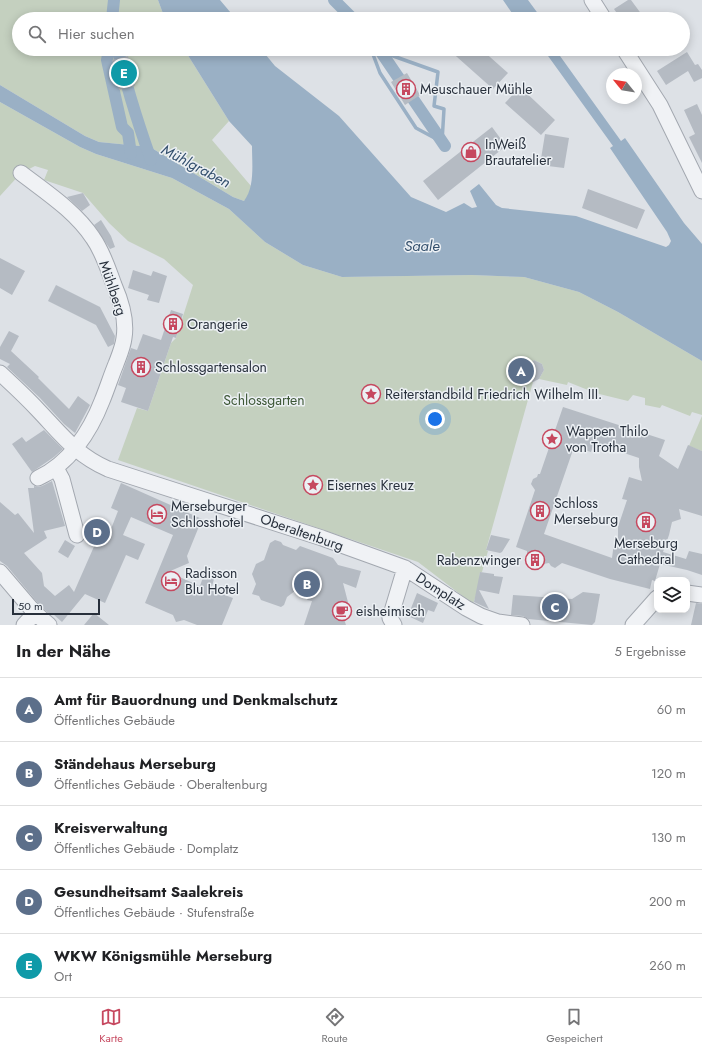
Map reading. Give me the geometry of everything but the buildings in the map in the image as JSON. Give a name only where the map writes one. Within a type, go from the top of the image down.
[{"type":"street","points":[[592,0],[600,12]]},
{"type":"street","points":[[628,56],[660,105],[702,191]]},
{"type":"street","name":"Mühlberg","points":[[21,173],[78,218],[94,239],[105,261],[119,297],[124,320],[124,338],[102,400],[92,421],[75,450],[56,468],[38,478]]},
{"type":"street","name":"Oberaltenburg","points":[[0,373],[37,409],[75,450],[97,464],[108,469],[322,538],[406,568]]},
{"type":"street","points":[[56,468],[62,479],[77,535]]},
{"type":"street","points":[[390,623],[406,568]]},
{"type":"street","name":"Domplatz","points":[[406,568],[466,608],[481,616],[498,622],[522,625]]},
{"type":"street","points":[[0,572],[35,613],[49,625]]},
{"type":"street","points":[[634,625],[654,602]]},
{"type":"street","points":[[24,625],[35,613]]},
{"type":"green space","points":[[0,0],[158,0],[162,12],[12,12],[12,56],[188,56],[229,121],[212,140],[251,186],[249,195],[244,201],[233,197],[150,147],[99,142],[85,136],[0,85]]},
{"type":"green space","name":"Schlossgarten","points":[[0,102],[80,147],[96,154],[172,178],[229,209],[265,242],[303,265],[342,277],[472,275],[524,277],[579,292],[618,312],[702,361],[702,415],[692,412],[690,416],[662,405],[660,408],[645,405],[645,398],[633,395],[628,401],[587,391],[588,390],[568,382],[567,385],[539,379],[544,370],[542,364],[534,360],[527,366],[524,375],[527,380],[533,382],[486,550],[488,551],[482,572],[480,572],[478,589],[473,604],[418,562],[118,460],[137,408],[148,411],[171,343],[176,338],[193,285],[164,259],[128,241],[109,223],[83,193],[44,180],[48,170],[35,166],[21,173],[0,196]]},
{"type":"green space","points":[[702,416],[702,451],[689,446]]},
{"type":"water","points":[[158,0],[220,0],[230,12],[162,12]]},
{"type":"water","points":[[503,0],[528,0],[537,12],[511,12]]},
{"type":"water","name":"Saale","points":[[188,56],[267,56],[275,66],[339,116],[411,197],[446,212],[464,203],[472,208],[477,207],[470,191],[479,184],[496,205],[502,208],[576,216],[666,247],[671,241],[667,232],[610,148],[613,146],[548,56],[560,56],[621,141],[625,138],[684,223],[702,244],[702,361],[618,312],[579,292],[524,277],[472,275],[342,277],[303,265],[265,242],[229,209],[172,178],[96,154],[80,147],[0,102],[0,85],[85,136],[99,142],[150,147],[233,197],[244,201],[250,189],[252,146],[229,121]]},
{"type":"waterway","points":[[113,12],[114,0]]},
{"type":"waterway","points":[[334,0],[346,12]]},
{"type":"waterway","points":[[108,56],[107,60],[122,127],[128,133],[131,154]]},
{"type":"waterway","points":[[120,56],[133,105],[151,160]]},
{"type":"waterway","points":[[374,56],[380,73],[416,128],[442,142],[444,109],[434,106],[438,72],[393,56]]},
{"type":"waterway","points":[[384,56],[445,146]]},
{"type":"place","name":"WKW Königsmühle Merseburg","points":[[124,73]]},
{"type":"place","name":"Meuschauer Mühle","points":[[406,89]]},
{"type":"place","name":"InWeiß Brautatelier","points":[[471,152]]},
{"type":"place","name":"Orangerie","points":[[173,324]]},
{"type":"place","name":"Schlossgartensalon","points":[[141,367]]},
{"type":"place","name":"Amt für Bauordnung und Denkmalschutz","points":[[521,371]]},
{"type":"place","name":"Reiterstandbild Friedrich Wilhelm III.","points":[[371,394]]},
{"type":"place","name":"Wappen Thilo von Trotha","points":[[552,439]]},
{"type":"place","name":"Eisernes Kreuz","points":[[313,485]]},
{"type":"place","name":"Schloss Merseburg","points":[[540,511]]},
{"type":"place","name":"Merseburger Schlosshotel","points":[[157,514]]},
{"type":"place","name":"Merseburg Cathedral","points":[[646,522]]},
{"type":"place","name":"Gesundheitsamt Saalekreis","points":[[97,532]]},
{"type":"place","name":"Rabenzwinger","points":[[535,560]]},
{"type":"place","name":"Radisson Blu Hotel","points":[[171,581]]},
{"type":"place","name":"Ständehaus Merseburg","points":[[307,584]]},
{"type":"place","name":"Kreisverwaltung","points":[[555,607]]},
{"type":"place","name":"eisheimisch","points":[[342,611]]},
{"type":"water label","name":"Mühlgraben","points":[[196,166]]}]
